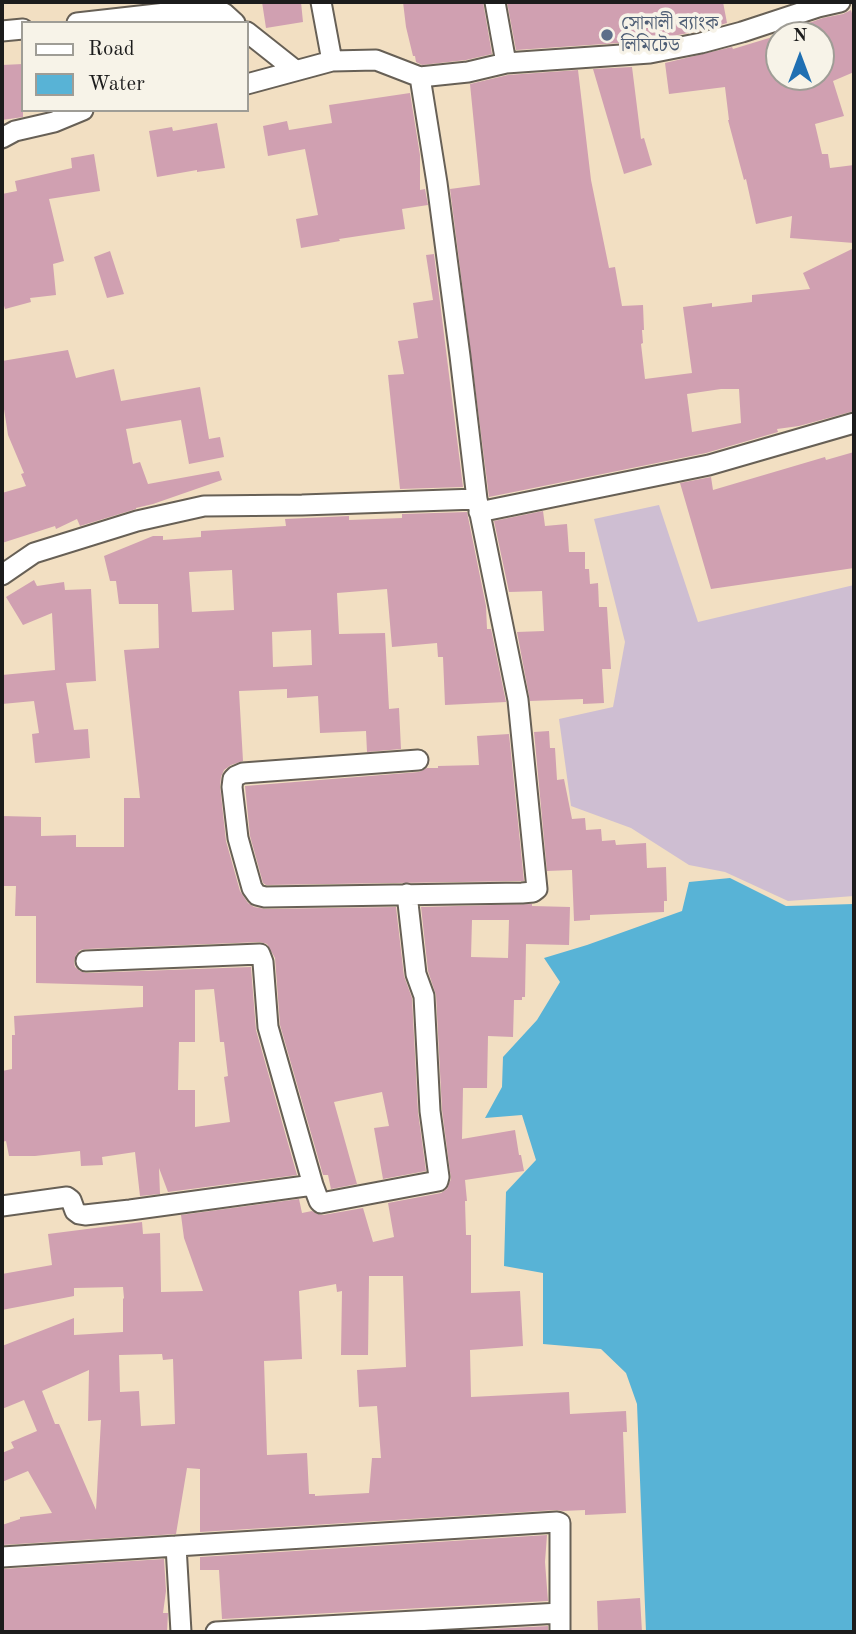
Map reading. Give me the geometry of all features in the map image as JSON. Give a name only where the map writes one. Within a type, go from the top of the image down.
[{"type":"street","points":[[321,2],[332,61]]},
{"type":"street","points":[[495,2],[506,63]]},
{"type":"street","points":[[248,84],[332,61],[376,60],[421,77],[468,72],[506,63],[650,53],[742,32],[840,2]]},
{"type":"street","points":[[95,21],[175,12],[223,13],[233,21]]},
{"type":"street","points":[[2,31],[21,29]]},
{"type":"street","points":[[248,33],[295,70]]},
{"type":"street","points":[[418,760],[243,773],[233,779],[238,838],[251,888],[257,895],[265,897],[522,893],[537,889],[518,699],[478,505],[455,316],[421,77]]},
{"type":"street","points":[[2,138],[15,131],[78,112]]},
{"type":"street","points":[[2,575],[34,553],[137,521],[204,506],[478,505],[709,465],[854,423]]},
{"type":"street","points":[[86,961],[260,954],[263,962],[268,1027],[319,1201],[321,1203],[439,1180],[430,1111],[424,996],[416,974],[407,894]]},
{"type":"street","points":[[2,1206],[67,1197],[75,1211],[85,1215],[313,1185]]},
{"type":"street","points":[[2,1557],[560,1523],[560,1622],[216,1632]]},
{"type":"street","points":[[176,1546],[181,1632]]},
{"type":"shaded area","points":[[659,505],[698,622],[854,585],[854,896],[788,901],[725,872],[689,865],[631,828],[571,806],[559,719],[613,707],[625,642],[594,519]]},
{"type":"water","points":[[730,878],[786,906],[854,904],[854,1632],[646,1632],[637,1404],[626,1373],[601,1349],[543,1344],[543,1273],[504,1266],[506,1192],[536,1160],[522,1115],[485,1118],[502,1087],[503,1057],[537,1020],[560,982],[544,958],[682,911],[689,882]]},
{"type":"building","points":[[262,2],[301,2],[303,22],[266,28]]},
{"type":"building","points":[[403,2],[483,2],[492,54],[422,65],[416,62],[406,27]]},
{"type":"building","points":[[507,2],[723,2],[727,23],[648,41],[516,50]]},
{"type":"building","points":[[851,10],[854,20],[854,72],[835,80],[835,21],[814,21]]},
{"type":"building","points":[[765,39],[765,91],[835,91],[835,87],[844,116],[815,124],[822,154],[828,154],[830,168],[854,165],[854,243],[790,238],[792,216],[756,224],[728,120],[725,87],[669,94],[665,63],[732,47],[733,49]]},
{"type":"building","points":[[21,64],[23,117],[2,120],[2,65]]},
{"type":"building","points":[[632,67],[641,139],[644,138],[652,165],[624,174],[593,69]]},
{"type":"building","points":[[578,70],[591,180],[609,268],[615,267],[622,306],[643,305],[644,330],[641,344],[645,379],[692,373],[683,307],[752,302],[752,295],[810,289],[803,273],[854,248],[854,411],[777,429],[778,432],[706,453],[489,497],[450,189],[480,185],[470,84],[508,75]],"holes":[[[739,389],[741,423],[692,432],[687,394]]]},
{"type":"building","points":[[410,93],[420,155],[420,190],[425,189],[428,205],[402,209],[405,229],[301,248],[296,219],[318,215],[305,149],[268,156],[263,126],[287,121],[289,130],[332,123],[329,105]]},
{"type":"building","points":[[217,123],[225,168],[157,177],[149,131],[172,127],[173,131]]},
{"type":"building","points":[[94,154],[100,191],[49,199],[64,261],[53,264],[56,295],[30,298],[31,302],[5,309],[2,299],[2,194],[17,191],[15,181],[72,168],[71,158]]},
{"type":"building","points":[[110,251],[124,294],[107,298],[94,257]]},
{"type":"building","points":[[434,254],[463,487],[400,489],[388,375],[404,374],[398,341],[418,338],[413,303],[433,300],[426,255]]},
{"type":"building","points":[[68,350],[76,378],[114,369],[121,401],[200,387],[209,439],[220,437],[224,457],[189,464],[181,420],[126,429],[133,464],[140,462],[148,484],[219,471],[222,480],[80,526],[77,519],[56,529],[55,526],[2,543],[2,493],[26,486],[21,474],[24,473],[8,435],[2,396],[2,361]]},
{"type":"building","points":[[854,452],[854,568],[711,589],[680,483],[711,477],[713,490],[825,457],[826,460]]},
{"type":"building","points":[[543,511],[545,526],[567,524],[569,552],[585,552],[585,569],[589,569],[590,584],[598,583],[599,607],[607,607],[611,669],[602,669],[604,703],[583,704],[583,699],[530,701],[517,632],[544,631],[542,591],[509,592],[494,521]]},
{"type":"building","points":[[467,512],[486,606],[487,629],[491,629],[506,702],[445,705],[443,657],[438,657],[437,643],[392,647],[387,589],[337,593],[339,634],[385,633],[389,709],[399,708],[401,749],[367,752],[366,731],[320,733],[318,696],[287,698],[287,689],[239,691],[243,761],[224,770],[220,786],[226,841],[240,891],[248,903],[265,909],[396,907],[404,976],[412,998],[418,1112],[426,1171],[383,1179],[374,1128],[389,1126],[382,1092],[334,1102],[357,1184],[331,1189],[328,1175],[323,1175],[280,1025],[275,958],[267,944],[260,942],[86,949],[80,950],[74,962],[75,967],[86,973],[251,967],[256,1030],[297,1175],[168,1192],[159,1168],[160,1194],[140,1196],[135,1152],[102,1157],[103,1165],[81,1166],[80,1151],[9,1156],[6,1141],[2,1142],[2,1071],[12,1069],[14,1016],[143,1007],[143,986],[36,983],[36,916],[15,916],[16,886],[2,886],[2,816],[41,817],[41,836],[76,835],[76,847],[124,847],[124,798],[140,798],[124,650],[159,648],[158,604],[119,604],[116,581],[110,581],[104,556],[153,536],[163,536],[163,540],[201,537],[201,531],[286,526],[285,519],[349,516],[349,520],[402,518],[402,514]],"holes":[[[232,570],[234,610],[192,612],[189,572]],[[311,630],[312,665],[273,667],[272,632]],[[214,989],[220,1042],[224,1042],[228,1076],[224,1077],[230,1122],[195,1127],[195,1090],[178,1090],[179,1042],[195,1042],[195,990]]]},
{"type":"building","points":[[34,580],[37,586],[64,582],[65,590],[91,589],[96,681],[66,683],[74,730],[88,729],[90,758],[35,763],[32,734],[39,733],[34,701],[2,704],[2,675],[55,670],[52,613],[23,625],[6,597]]},
{"type":"building","points":[[549,731],[550,748],[555,748],[557,780],[564,779],[572,819],[585,818],[586,830],[601,829],[602,841],[615,840],[616,845],[646,843],[647,868],[666,867],[667,901],[664,901],[664,912],[590,915],[590,920],[574,921],[572,870],[547,871],[534,732]]},
{"type":"building","points":[[509,734],[524,881],[263,883],[250,836],[245,786],[419,772],[438,766],[479,765],[477,736]]},
{"type":"building","points":[[532,904],[570,907],[569,945],[526,944],[525,997],[522,997],[522,1000],[514,1000],[513,1037],[488,1036],[487,1088],[463,1088],[462,1139],[515,1130],[524,1171],[465,1180],[466,1235],[471,1235],[471,1293],[520,1291],[523,1346],[470,1350],[471,1397],[569,1392],[570,1414],[626,1411],[627,1432],[623,1432],[626,1513],[585,1515],[585,1510],[556,1510],[200,1532],[200,1469],[187,1468],[176,1534],[2,1545],[2,1525],[20,1517],[52,1513],[28,1471],[2,1482],[2,1453],[14,1448],[11,1442],[37,1431],[24,1400],[2,1409],[2,1346],[74,1318],[74,1335],[123,1332],[123,1287],[74,1288],[74,1296],[2,1310],[2,1274],[52,1265],[48,1234],[142,1222],[143,1234],[160,1233],[161,1292],[203,1291],[184,1238],[181,1215],[299,1199],[302,1213],[312,1211],[323,1215],[363,1208],[373,1242],[394,1237],[388,1203],[441,1193],[447,1189],[451,1179],[442,1110],[436,995],[428,971],[421,907]],"holes":[[[472,920],[509,920],[508,958],[471,957]],[[369,1276],[403,1276],[406,1367],[357,1370],[359,1407],[377,1406],[381,1458],[372,1458],[369,1493],[309,1494],[307,1453],[267,1455],[264,1361],[302,1359],[299,1291],[336,1284],[337,1292],[342,1291],[341,1355],[368,1355]],[[162,1354],[163,1360],[173,1359],[175,1424],[141,1426],[139,1391],[120,1392],[119,1355]],[[89,1370],[88,1421],[101,1420],[96,1510],[42,1391]]]},
{"type":"building","points":[[547,1535],[545,1562],[548,1601],[222,1619],[219,1570],[200,1570],[200,1557]]},
{"type":"building","points":[[164,1559],[166,1591],[163,1613],[168,1613],[167,1632],[2,1632],[2,1569]]},
{"type":"building","points":[[640,1598],[642,1632],[598,1632],[597,1601]]},
{"type":"building","points":[[548,1626],[548,1632],[434,1632]]},
{"type":"place","name":"সোনালী ব্যাংক লিমিটেড","points":[[607,35]]}]
